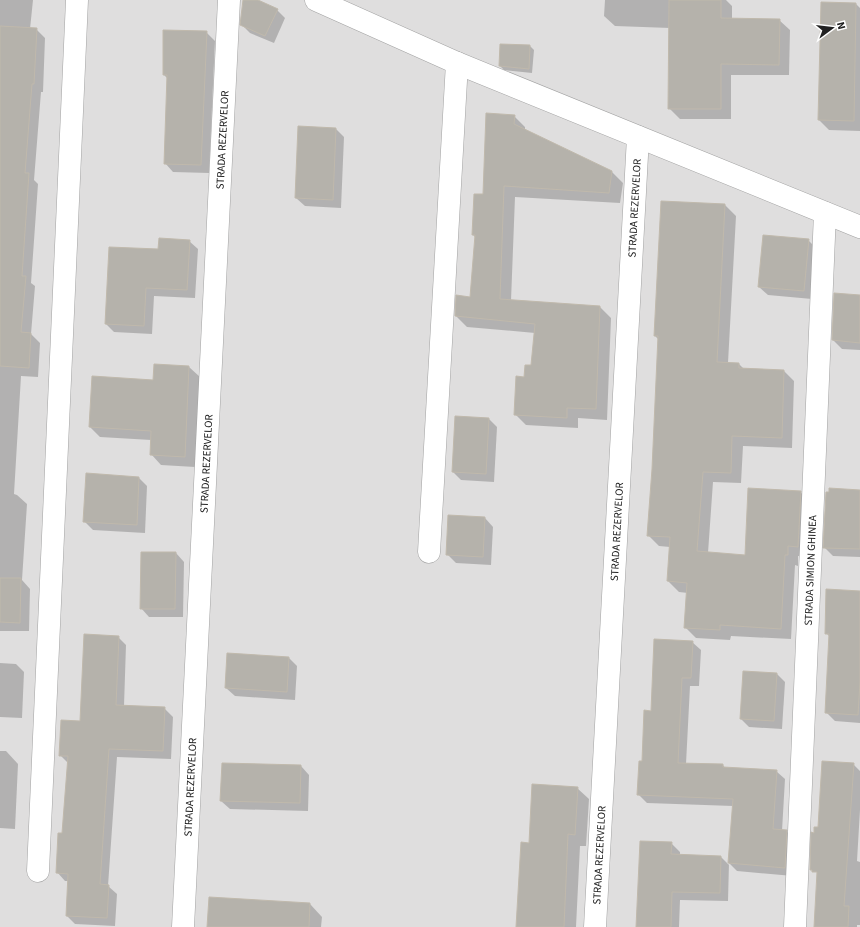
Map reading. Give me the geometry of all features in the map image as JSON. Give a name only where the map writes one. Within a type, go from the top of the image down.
[{"type":"street","points":[[38,871],[77,0]]},
{"type":"street","name":"STRADA REZERVELOR","points":[[183,927],[229,0]]},
{"type":"street","points":[[316,0],[457,63],[860,227]]},
{"type":"street","points":[[429,552],[457,63]]},
{"type":"street","name":"STRADA REZERVELOR","points":[[596,927],[638,137]]},
{"type":"street","name":"STRADA SIMION GHINEA","points":[[795,927],[825,213]]},
{"type":"shaded area","points":[[0,0],[860,0],[860,927],[0,927]]},
{"type":"building","points":[[243,0],[258,0],[278,9],[265,36],[240,25]]},
{"type":"building","points":[[669,0],[721,0],[721,18],[780,19],[779,65],[721,64],[721,109],[668,109]]},
{"type":"building","points":[[821,2],[856,3],[854,121],[818,120]]},
{"type":"building","points":[[0,26],[37,28],[34,84],[32,84],[25,173],[29,173],[22,276],[26,276],[21,332],[31,333],[29,368],[0,366]]},
{"type":"building","points":[[163,30],[207,31],[201,165],[164,164],[167,75],[163,75]]},
{"type":"building","points":[[500,44],[530,45],[529,69],[499,66]]},
{"type":"building","points":[[486,113],[515,115],[514,124],[612,171],[609,193],[504,186],[500,299],[600,306],[596,409],[567,408],[567,418],[514,415],[516,376],[524,377],[525,365],[531,365],[535,324],[455,316],[456,295],[470,297],[475,235],[472,235],[474,194],[483,194]]},
{"type":"building","points":[[298,126],[336,128],[333,200],[295,198]]},
{"type":"building","points":[[661,201],[725,204],[717,362],[739,363],[739,368],[784,370],[782,438],[732,436],[731,473],[703,472],[697,551],[745,555],[748,488],[801,491],[798,547],[788,546],[788,555],[785,555],[781,629],[720,625],[720,630],[684,628],[687,583],[667,581],[670,537],[647,536],[652,469],[658,336],[654,336]]},
{"type":"building","points":[[763,235],[809,239],[804,291],[758,287]]},
{"type":"building","points":[[159,238],[190,240],[187,290],[146,288],[144,326],[105,324],[109,247],[158,249]]},
{"type":"building","points":[[834,293],[860,295],[860,343],[832,340]]},
{"type":"building","points":[[154,364],[189,366],[185,457],[150,455],[151,431],[89,427],[92,376],[153,380]]},
{"type":"building","points":[[455,416],[489,418],[486,474],[452,472]]},
{"type":"building","points":[[86,473],[139,477],[137,525],[83,522]]},
{"type":"building","points":[[829,488],[860,490],[860,549],[823,548],[826,492],[829,492]]},
{"type":"building","points":[[448,515],[485,517],[483,557],[446,555]]},
{"type":"building","points":[[141,552],[176,552],[175,609],[140,609]]},
{"type":"building","points":[[0,578],[21,578],[20,623],[0,622]]},
{"type":"building","points":[[826,589],[860,591],[860,682],[858,715],[825,713],[829,634],[825,634]]},
{"type":"building","points":[[84,634],[119,636],[116,705],[165,707],[163,751],[109,749],[100,884],[109,885],[107,918],[66,916],[68,874],[56,873],[58,833],[62,833],[68,756],[59,756],[61,720],[80,721]]},
{"type":"building","points":[[654,639],[693,641],[691,678],[682,678],[678,763],[723,764],[723,767],[777,770],[773,829],[787,830],[785,868],[728,863],[733,799],[637,795],[639,761],[642,761],[644,710],[651,711]]},
{"type":"building","points":[[227,653],[289,657],[287,692],[225,688]]},
{"type":"building","points":[[743,671],[777,673],[774,721],[740,719]]},
{"type":"building","points":[[822,761],[854,763],[844,906],[849,906],[848,927],[814,927],[817,872],[812,872],[812,870],[810,870],[811,832],[814,833],[814,827],[818,827]]},
{"type":"building","points":[[222,763],[301,765],[300,803],[220,801]]},
{"type":"building","points":[[532,784],[578,787],[575,835],[568,834],[564,927],[516,927],[521,842],[529,843]]},
{"type":"building","points":[[640,841],[672,842],[671,854],[721,856],[720,893],[672,892],[671,927],[636,927]]},
{"type":"building","points":[[209,897],[310,903],[309,927],[207,927]]}]
